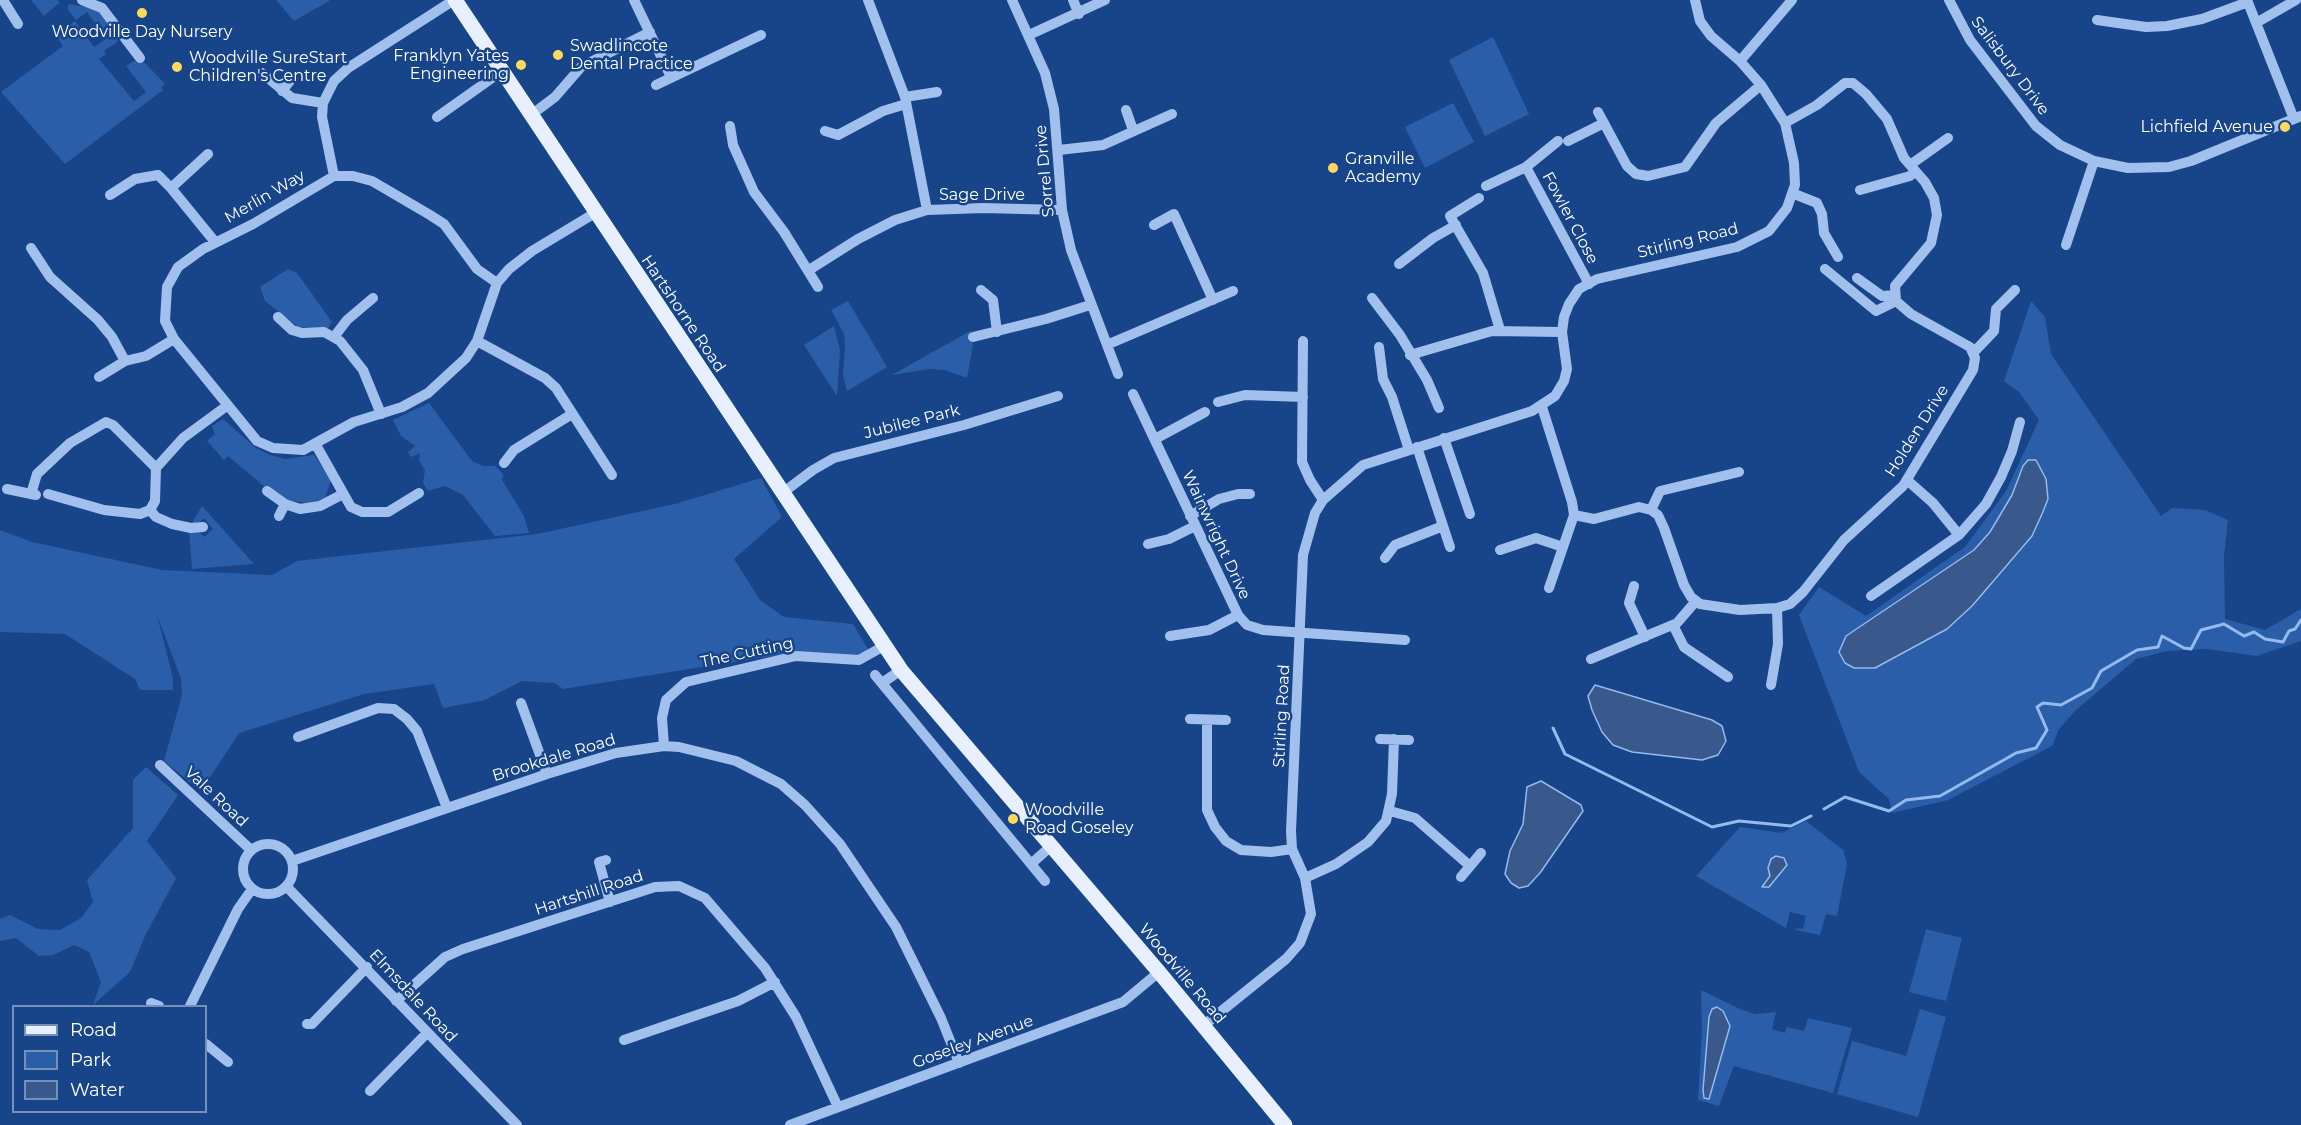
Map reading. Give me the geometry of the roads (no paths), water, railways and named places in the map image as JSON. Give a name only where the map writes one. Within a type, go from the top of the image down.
[{"type":"main road","name":"Hartshorne Road","points":[[455,0],[781,494],[851,593],[884,646]]},
{"type":"main road","name":"Woodville Road","points":[[884,646],[901,670],[1159,972],[1285,1125]]},
{"type":"street","points":[[3,0],[18,24]]},
{"type":"street","points":[[82,0],[102,8],[140,58]]},
{"type":"street","points":[[455,0],[348,68],[334,81],[323,103],[322,117],[334,176],[353,176],[372,182],[444,224],[477,269],[496,283]]},
{"type":"street","points":[[634,0],[671,77]]},
{"type":"street","points":[[868,0],[905,101],[927,210]]},
{"type":"street","name":"Sorrel Drive","points":[[1012,0],[1045,74],[1054,109],[1062,210],[1071,250],[1090,305],[1109,344],[1118,374]]},
{"type":"street","points":[[1073,0],[1079,14]]},
{"type":"street","points":[[1029,35],[1079,14],[1105,0]]},
{"type":"street","name":"Stirling Road","points":[[1203,1026],[1286,959],[1300,943],[1311,914],[1305,878],[1292,849],[1303,555],[1315,513],[1323,500],[1363,465],[1542,406],[1555,396],[1564,381],[1567,369],[1562,332],[1569,304],[1579,289],[1597,279],[1737,247],[1769,231],[1787,208],[1792,193],[1794,163],[1785,123],[1761,85],[1740,61],[1711,36],[1700,21],[1695,0]]},
{"type":"street","points":[[1740,61],[1792,0]]},
{"type":"street","name":"Salisbury Drive","points":[[1949,0],[1970,40],[2036,126],[2060,145],[2094,161],[2128,168],[2169,167],[2191,161],[2298,117]]},
{"type":"street","points":[[2256,22],[2296,0]]},
{"type":"street","points":[[2097,20],[2146,27],[2167,26],[2202,19],[2247,1],[2298,117]]},
{"type":"street","points":[[531,115],[555,97],[581,67],[650,32]]},
{"type":"street","points":[[656,85],[760,35]]},
{"type":"street","points":[[437,117],[502,71]]},
{"type":"street","points":[[262,73],[282,92],[304,102],[323,103]]},
{"type":"street","points":[[282,92],[290,81]]},
{"type":"street","points":[[1785,123],[1817,105],[1838,86],[1853,83],[1887,119],[1892,133],[1912,168],[1934,198],[1938,215],[1931,243],[1895,286],[1895,298]]},
{"type":"street","points":[[1598,112],[1628,165],[1636,174],[1648,176],[1685,167],[1716,123],[1761,85]]},
{"type":"street","points":[[825,131],[838,135],[905,101],[938,92]]},
{"type":"street","points":[[1126,110],[1133,130]]},
{"type":"street","points":[[1059,150],[1103,145],[1172,114]]},
{"type":"street","name":"Fowler Close","points":[[1485,186],[1526,167],[1563,141],[1604,123]]},
{"type":"street","points":[[730,126],[733,146],[754,192],[809,270],[818,287]]},
{"type":"street","points":[[1860,190],[1910,176],[1912,168],[1948,138]]},
{"type":"street","points":[[721,149],[733,146]]},
{"type":"street","points":[[171,188],[208,154]]},
{"type":"street","points":[[2066,245],[2094,161]]},
{"type":"street","name":"Fowler Close","points":[[1526,167],[1588,284]]},
{"type":"street","points":[[110,195],[135,179],[158,175],[215,242]]},
{"type":"street","name":"Merlin Way","points":[[316,445],[303,450],[290,450],[273,448],[257,441],[174,339],[165,321],[167,287],[178,267],[215,242],[253,224],[334,176]]},
{"type":"street","points":[[1792,193],[1817,203],[1822,214],[1824,233],[1838,257]]},
{"type":"street","points":[[1479,198],[1450,216],[1483,273],[1500,330]]},
{"type":"street","name":"Sage Drive","points":[[809,270],[858,239],[895,220],[927,210],[983,208],[1062,210]]},
{"type":"street","points":[[419,493],[388,512],[372,514],[351,507],[316,445],[354,422],[381,414],[428,393],[456,370],[477,341],[496,283],[508,269],[532,251],[596,213]]},
{"type":"street","points":[[1154,225],[1174,214],[1213,300]]},
{"type":"street","points":[[1399,264],[1433,238],[1456,225]]},
{"type":"street","points":[[31,248],[50,277],[98,320],[112,337],[125,361]]},
{"type":"street","points":[[1825,269],[1876,311],[1895,298]]},
{"type":"street","points":[[1857,278],[1882,296],[1895,298],[1911,314],[1974,351]]},
{"type":"street","points":[[981,290],[993,300],[998,332]]},
{"type":"street","name":"Holden Drive","points":[[1696,601],[1718,608],[1740,610],[1778,608],[1790,604],[1803,592],[1845,540],[1907,480],[1973,370],[1974,351],[1994,331],[1996,309],[2015,290]]},
{"type":"street","points":[[1109,344],[1233,291]]},
{"type":"street","points":[[334,337],[347,320],[373,298]]},
{"type":"street","points":[[1372,298],[1400,334],[1410,355],[1427,380],[1439,408]]},
{"type":"street","points":[[973,336],[998,332],[1090,305]]},
{"type":"street","points":[[278,317],[301,339],[324,332],[334,337],[350,351],[363,370],[381,414]]},
{"type":"street","points":[[1410,355],[1500,330],[1562,332]]},
{"type":"street","points":[[99,377],[125,361],[146,356],[174,339]]},
{"type":"street","points":[[477,341],[545,378],[556,388],[612,475]]},
{"type":"street","points":[[1303,341],[1302,462],[1323,500]]},
{"type":"street","points":[[1379,347],[1383,379],[1413,448],[1450,547]]},
{"type":"street","name":"Wainwright Drive","points":[[1132,394],[1238,615],[1247,625],[1263,630],[1405,640]]},
{"type":"street","points":[[1218,402],[1245,395],[1303,397]]},
{"type":"street","name":"Jubilee Park","points":[[781,494],[813,470],[834,458],[964,425],[1058,396]]},
{"type":"street","points":[[156,468],[183,438],[228,405]]},
{"type":"street","points":[[1542,406],[1569,491],[1574,515],[1549,588]]},
{"type":"street","points":[[1155,439],[1205,412]]},
{"type":"street","points":[[504,463],[514,450],[572,414]]},
{"type":"street","points":[[7,489],[39,494],[104,510],[140,514],[150,510],[155,501],[156,468],[113,425],[106,422],[70,443],[37,474],[39,494]]},
{"type":"street","points":[[1871,596],[1959,535],[1986,504],[2012,451],[2020,422]]},
{"type":"street","points":[[1444,438],[1470,514]]},
{"type":"street","points":[[590,467],[601,460]]},
{"type":"street","points":[[1651,510],[1660,491],[1739,472]]},
{"type":"street","points":[[1907,480],[1934,503],[1959,535]]},
{"type":"street","points":[[267,491],[285,504],[307,509],[344,494]]},
{"type":"street","points":[[1148,544],[1169,538],[1219,500],[1238,494],[1250,494]]},
{"type":"street","points":[[279,516],[285,504]]},
{"type":"street","points":[[1574,515],[1594,519],[1639,507],[1651,510],[1658,515],[1684,585],[1696,601],[1686,615],[1673,626],[1591,659]]},
{"type":"street","points":[[150,510],[156,517],[172,524],[191,528],[203,527]]},
{"type":"street","points":[[1385,558],[1395,545],[1443,526]]},
{"type":"street","points":[[1500,550],[1536,538],[1563,547]]},
{"type":"street","points":[[1634,586],[1629,603],[1645,637]]},
{"type":"street","points":[[1771,685],[1778,644],[1778,608]]},
{"type":"street","points":[[1170,636],[1209,630],[1238,615]]},
{"type":"street","points":[[1673,626],[1684,647],[1728,676]]},
{"type":"street","name":"The Cutting","points":[[664,746],[662,718],[666,700],[686,682],[796,656],[859,660],[884,646]]},
{"type":"street","points":[[901,670],[878,679],[1045,881]]},
{"type":"street","points":[[521,703],[547,774]]},
{"type":"street","points":[[297,737],[378,708],[394,709],[417,731],[447,808]]},
{"type":"street","points":[[1190,719],[1226,720]]},
{"type":"street","points":[[1207,720],[1207,810],[1215,827],[1226,841],[1241,850],[1271,852],[1292,849]]},
{"type":"street","points":[[1380,739],[1409,740]]},
{"type":"street","points":[[1305,878],[1336,864],[1368,842],[1383,826],[1390,811],[1394,739]]},
{"type":"street","name":"Brookdale Road","points":[[292,861],[547,774],[616,753],[664,746],[715,755],[759,771],[792,793],[825,825],[860,872],[896,927],[941,1018],[959,1063]]},
{"type":"street","name":"Vale Road","points":[[160,765],[251,850]]},
{"type":"street","points":[[1390,811],[1415,818],[1470,866]]},
{"type":"street","points":[[262,844],[274,844],[286,850],[294,870],[287,887],[270,895],[252,889],[243,874],[243,866],[251,850],[262,844]]},
{"type":"street","points":[[1031,864],[1050,847]]},
{"type":"street","points":[[1461,877],[1481,853]]},
{"type":"street","points":[[606,860],[599,862],[610,902]]},
{"type":"street","name":"Hartshill Road","points":[[396,1001],[440,961],[463,949],[664,885],[679,886],[697,893],[721,915],[775,982],[796,1017],[838,1107]]},
{"type":"street","name":"Elmsdale Road","points":[[287,887],[366,967],[426,1034],[517,1125]]},
{"type":"street","points":[[190,1005],[238,909],[252,889]]},
{"type":"street","points":[[307,1024],[312,1024],[366,967]]},
{"type":"street","name":"Goseley Avenue","points":[[790,1125],[1123,1002],[1159,972]]},
{"type":"street","points":[[624,1040],[738,1001],[775,982]]},
{"type":"street","points":[[370,1091],[426,1034]]},
{"type":"street","points":[[207,1045],[228,1062]]},
{"type":"water","points":[[2028,460],[2036,460],[2046,479],[2048,499],[2032,536],[1972,606],[1947,629],[1875,668],[1854,668],[1845,663],[1839,652],[1846,636],[1974,550],[1990,532],[2012,495],[2023,466]]},
{"type":"water","points":[[1595,685],[1712,720],[1722,726],[1726,741],[1718,755],[1702,760],[1632,752],[1613,745],[1602,732],[1592,710],[1588,696]]},
{"type":"water","points":[[1541,781],[1581,805],[1583,811],[1540,873],[1528,886],[1519,888],[1511,883],[1505,874],[1510,851],[1523,824],[1527,787]]},
{"type":"water","points":[[1776,856],[1784,858],[1787,865],[1769,887],[1762,887],[1770,876],[1768,868],[1771,859]]},
{"type":"water","points":[[1717,1007],[1723,1011],[1730,1026],[1709,1099],[1704,1098],[1703,1090],[1709,1017],[1712,1009]]},
{"type":"waterway","points":[[1824,809],[1845,797],[1889,811],[1906,800],[1940,796],[2016,753],[2036,748],[2047,730],[2037,707],[2043,703],[2061,705],[2092,688],[2101,671],[2137,650],[2158,647],[2162,636],[2184,648],[2191,649],[2201,630],[2224,624],[2244,636],[2254,632],[2265,639],[2283,642],[2289,631],[2295,629],[2301,620]]},
{"type":"waterway","points":[[1553,728],[1565,754],[1712,827],[1739,821],[1791,826],[1811,816]]},
{"type":"place","name":"Woodville Day Nursery","points":[[142,13]]},
{"type":"place","name":"Swadlincote Dental Practice","points":[[558,55]]},
{"type":"place","name":"Franklyn Yates Engineering","points":[[521,65]]},
{"type":"place","name":"Woodville SureStart Children's Centre","points":[[177,67]]},
{"type":"place","name":"Lichfield Avenue","points":[[2285,127]]},
{"type":"place","name":"Granville Academy","points":[[1333,168]]},
{"type":"place","name":"Woodville Road Goseley","points":[[1013,819]]}]
